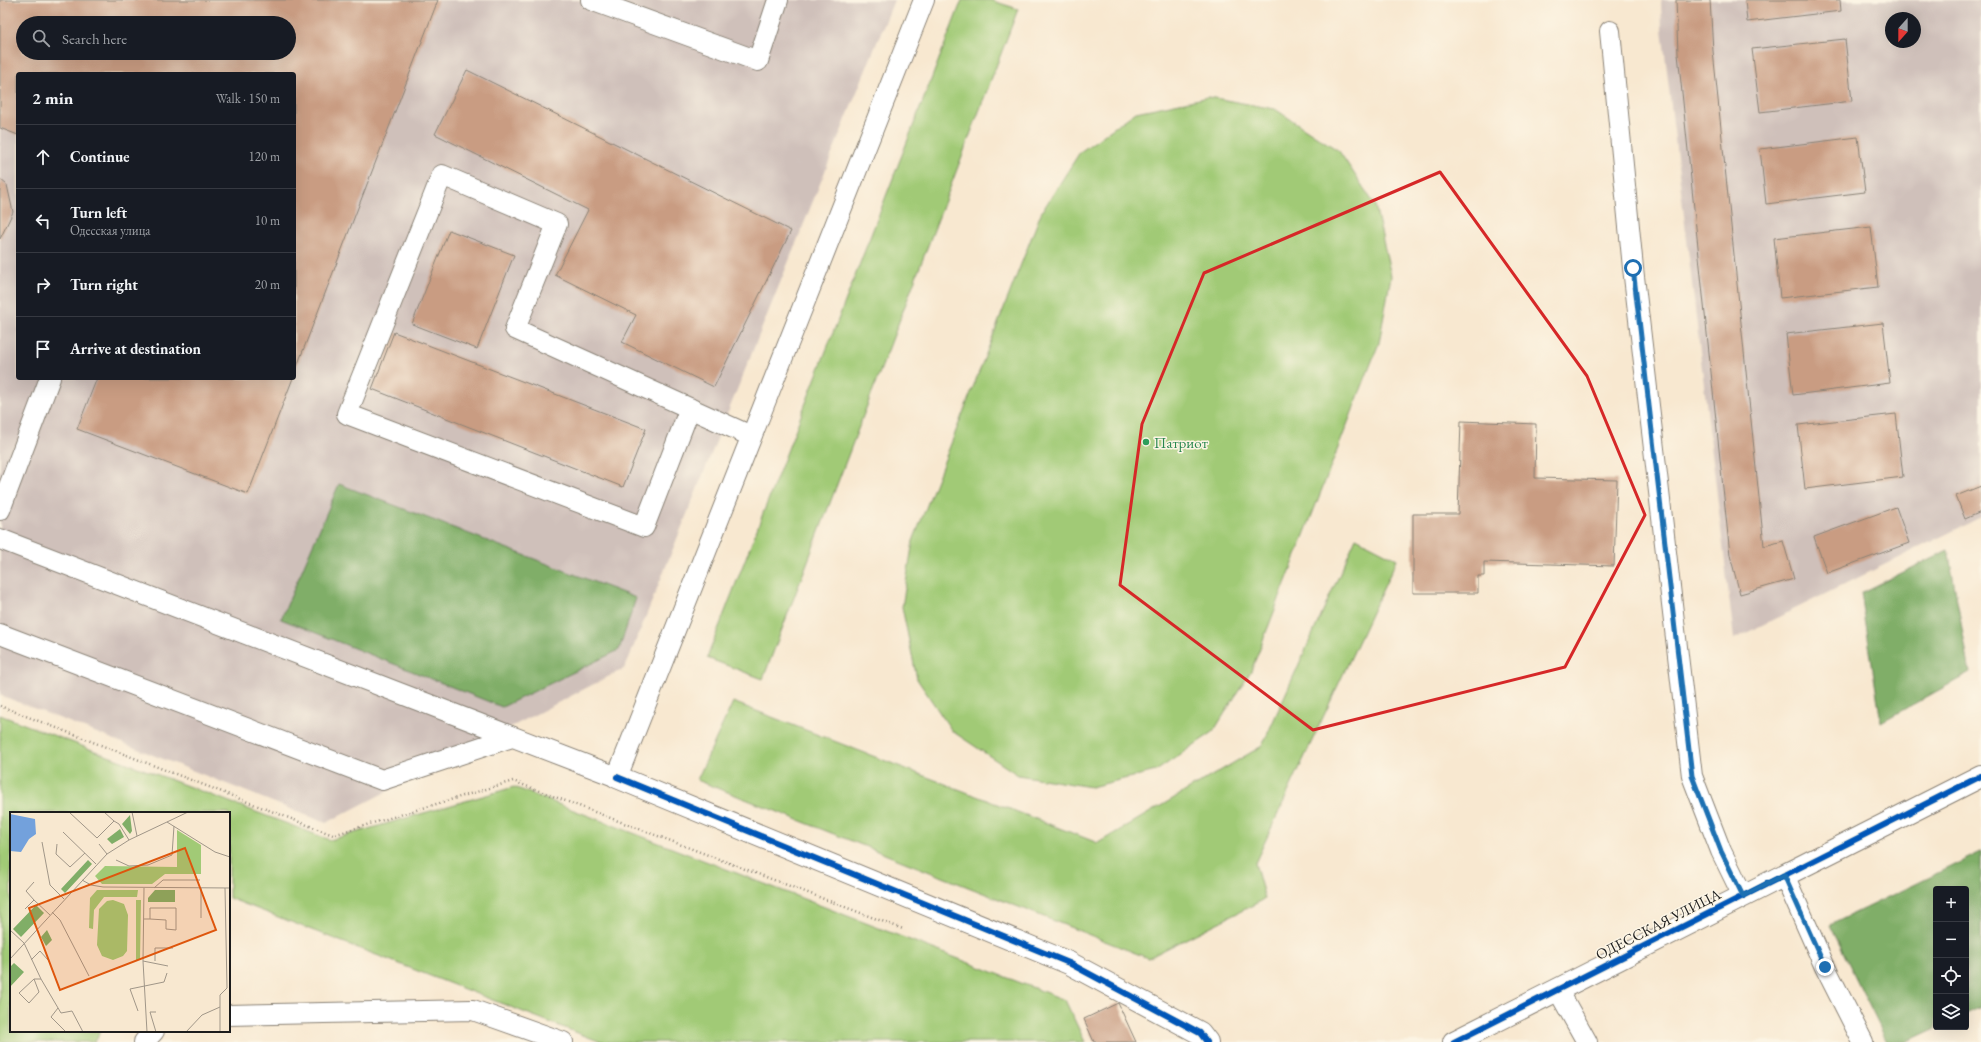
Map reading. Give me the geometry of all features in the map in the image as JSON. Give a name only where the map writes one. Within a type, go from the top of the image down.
[{"type":"street","name":"ОДЕССКАЯ УЛИЦА","points":[[1454,1042],[1981,776]]},
{"type":"street","points":[[617,778],[1069,963],[1200,1033],[1207,1042]]},
{"type":"lane","points":[[591,0],[758,61],[778,0]]},
{"type":"lane","points":[[0,539],[617,778],[924,0]]},
{"type":"lane","points":[[1610,31],[1633,268],[1692,776],[1721,851],[1743,896]]},
{"type":"lane","points":[[690,408],[644,527],[347,414],[442,175],[556,224],[515,329],[690,408],[752,436]]},
{"type":"lane","points":[[0,510],[49,380]]},
{"type":"lane","points":[[0,634],[382,780],[512,737]]},
{"type":"lane","points":[[1784,875],[1825,967],[1863,1042]]},
{"type":"lane","points":[[1558,990],[1587,1042]]},
{"type":"lane","points":[[230,1015],[473,1010],[564,1042]]},
{"type":"lane","points":[[144,1042],[153,1032]]},
{"type":"path","points":[[0,706],[333,835],[513,781],[909,931]]},
{"type":"highlighted area","points":[[1440,172],[1587,376],[1645,515],[1565,667],[1313,730],[1120,585],[1142,424],[1204,273]]},
{"type":"shaded area","points":[[0,0],[894,0],[625,668],[326,823],[0,695]]},
{"type":"shaded area","points":[[1661,0],[1981,0],[1981,517],[1734,639],[1662,29]]},
{"type":"green space","points":[[962,0],[990,0],[1018,9],[763,679],[707,658]]},
{"type":"green space","name":"Патриот","points":[[1209,97],[1275,109],[1339,151],[1375,205],[1391,276],[1379,343],[1251,671],[1213,732],[1156,771],[1091,787],[1018,775],[952,731],[917,679],[902,607],[913,541],[1041,213],[1080,152],[1136,112]]},
{"type":"green space","points":[[339,484],[636,598],[619,650],[502,707],[281,619]]},
{"type":"green space","points":[[1356,538],[1397,559],[1255,863],[1265,899],[1148,958],[697,780],[733,702],[1098,843],[1262,746]]},
{"type":"green space","points":[[1948,550],[1970,673],[1881,722],[1861,593]]},
{"type":"green space","points":[[0,715],[330,840],[514,787],[1065,1000],[1085,1042],[601,1042],[230,898],[230,812],[10,812],[10,1032],[100,1032],[95,1042],[0,1042]]},
{"type":"green space","points":[[1981,852],[1981,1006],[1969,1012],[1969,886],[1933,886],[1933,1029],[1906,1042],[1887,1042],[1830,925]]},
{"type":"building","points":[[0,0],[438,0],[296,369],[296,72],[16,72],[16,134],[0,128]]},
{"type":"building","points":[[1676,0],[1710,0],[1713,51],[1764,546],[1783,541],[1794,579],[1740,594],[1730,555],[1678,54]]},
{"type":"building","points":[[1745,0],[1840,0],[1841,11],[1747,22]]},
{"type":"building","points":[[1845,39],[1852,101],[1760,112],[1752,49]]},
{"type":"building","points":[[467,70],[791,231],[714,387],[622,342],[636,315],[555,275],[588,210],[435,134]]},
{"type":"building","points":[[1858,137],[1865,192],[1766,204],[1760,149]]},
{"type":"building","points":[[0,179],[7,185],[13,212],[0,239]]},
{"type":"building","points":[[1871,227],[1878,287],[1780,298],[1774,238]]},
{"type":"building","points":[[449,230],[514,255],[477,349],[412,324]]},
{"type":"building","points":[[1883,323],[1890,383],[1793,395],[1786,334]]},
{"type":"building","points":[[394,332],[646,429],[623,487],[372,389]]},
{"type":"building","points":[[96,380],[292,380],[248,494],[77,429]]},
{"type":"building","points":[[1896,414],[1903,477],[1805,489],[1798,425]]},
{"type":"building","points":[[1461,421],[1536,424],[1535,478],[1617,480],[1614,566],[1484,562],[1484,576],[1478,576],[1478,593],[1413,593],[1413,514],[1458,514]]},
{"type":"building","points":[[1981,486],[1981,512],[1965,519],[1956,496]]},
{"type":"building","points":[[1896,507],[1909,543],[1827,573],[1814,537]]},
{"type":"building","points":[[1118,1003],[1136,1042],[1094,1042],[1084,1019]]},
{"type":"cycle path","points":[[1454,1042],[1981,776]]},
{"type":"cycle path","points":[[617,777],[1069,963],[1200,1033],[1207,1042]]},
{"type":"place","name":"Патриот","points":[[1146,442]]},
{"type":"route","points":[[1633,268],[1692,776],[1721,851],[1743,896],[1784,875],[1825,967]]}]
